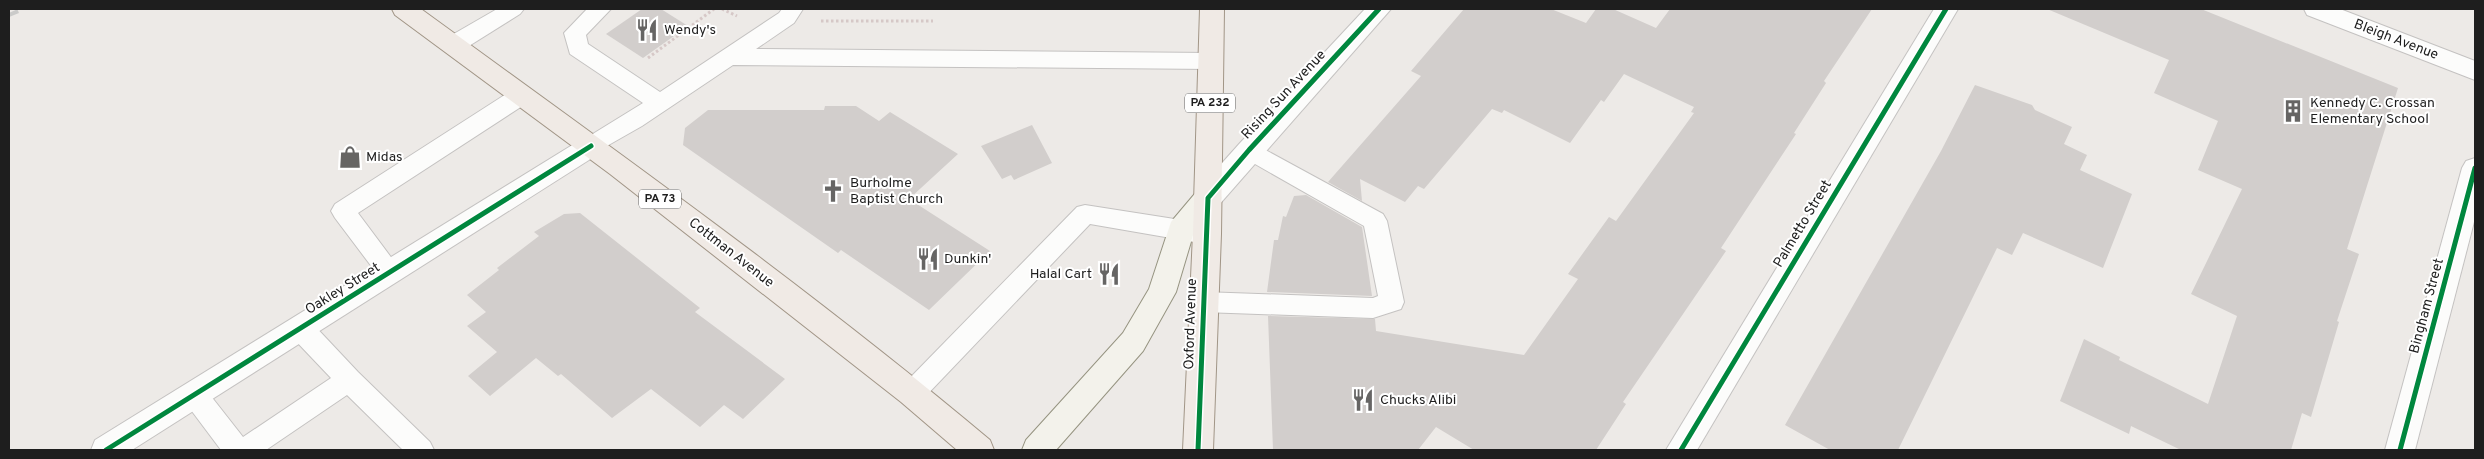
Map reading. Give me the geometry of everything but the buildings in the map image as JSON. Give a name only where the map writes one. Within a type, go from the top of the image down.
[{"type":"main road","name":"Cottman Avenue","points":[[404,9],[591,146],[912,393],[979,450]]},
{"type":"main road","name":"Oxford Avenue","points":[[1198,450],[1203,302],[1194,232],[1208,198],[1212,9]]},
{"type":"main road","points":[[1037,450],[1133,342],[1194,232]]},
{"type":"street","name":"Rising Sun Avenue","points":[[1208,198],[1248,150],[1379,9]]},
{"type":"street","name":"Palmetto Street","points":[[1681,450],[1946,9]]},
{"type":"street","name":"Bleigh Avenue","points":[[2316,9],[2475,71]]},
{"type":"street","name":"Oakley Street","points":[[106,450],[591,146]]},
{"type":"street","name":"Bingham Street","points":[[2400,450],[2475,168]]},
{"type":"lane","points":[[453,44],[513,9]]},
{"type":"lane","points":[[600,9],[574,33],[578,48],[660,103]]},
{"type":"lane","points":[[591,146],[729,57],[790,13]]},
{"type":"lane","points":[[729,57],[1210,61]]},
{"type":"lane","points":[[390,272],[343,210],[522,95]]},
{"type":"lane","points":[[1203,302],[1373,308],[1392,302],[1375,221],[1248,150]]},
{"type":"lane","points":[[912,393],[1085,214],[1194,232]]},
{"type":"lane","points":[[300,329],[421,450]]},
{"type":"lane","points":[[245,450],[349,380]]},
{"type":"lane","points":[[194,394],[237,450]]},
{"type":"path","points":[[650,63],[646,59],[714,9]]},
{"type":"path","points":[[814,22],[932,21]]},
{"type":"railway","points":[[9,15],[23,9]]},
{"type":"cycle path","points":[[1198,450],[1208,198],[1249,150],[1379,9]]},
{"type":"cycle path","points":[[1681,450],[1946,9]]},
{"type":"cycle path","points":[[106,450],[591,146]]},
{"type":"cycle path","points":[[2400,450],[2475,168]]},
{"type":"place","name":"Wendy's","points":[[647,30]]},
{"type":"place","name":"Kennedy C. Crossan Elementary School","points":[[2293,111]]},
{"type":"place","name":"Midas","points":[[350,157]]},
{"type":"place","name":"Burholme Baptist Church","points":[[833,191]]},
{"type":"place","name":"Dunkin'","points":[[928,259]]},
{"type":"place","name":"Halal Cart","points":[[1109,274]]},
{"type":"place","name":"Chucks Alibi","points":[[1363,400]]}]
